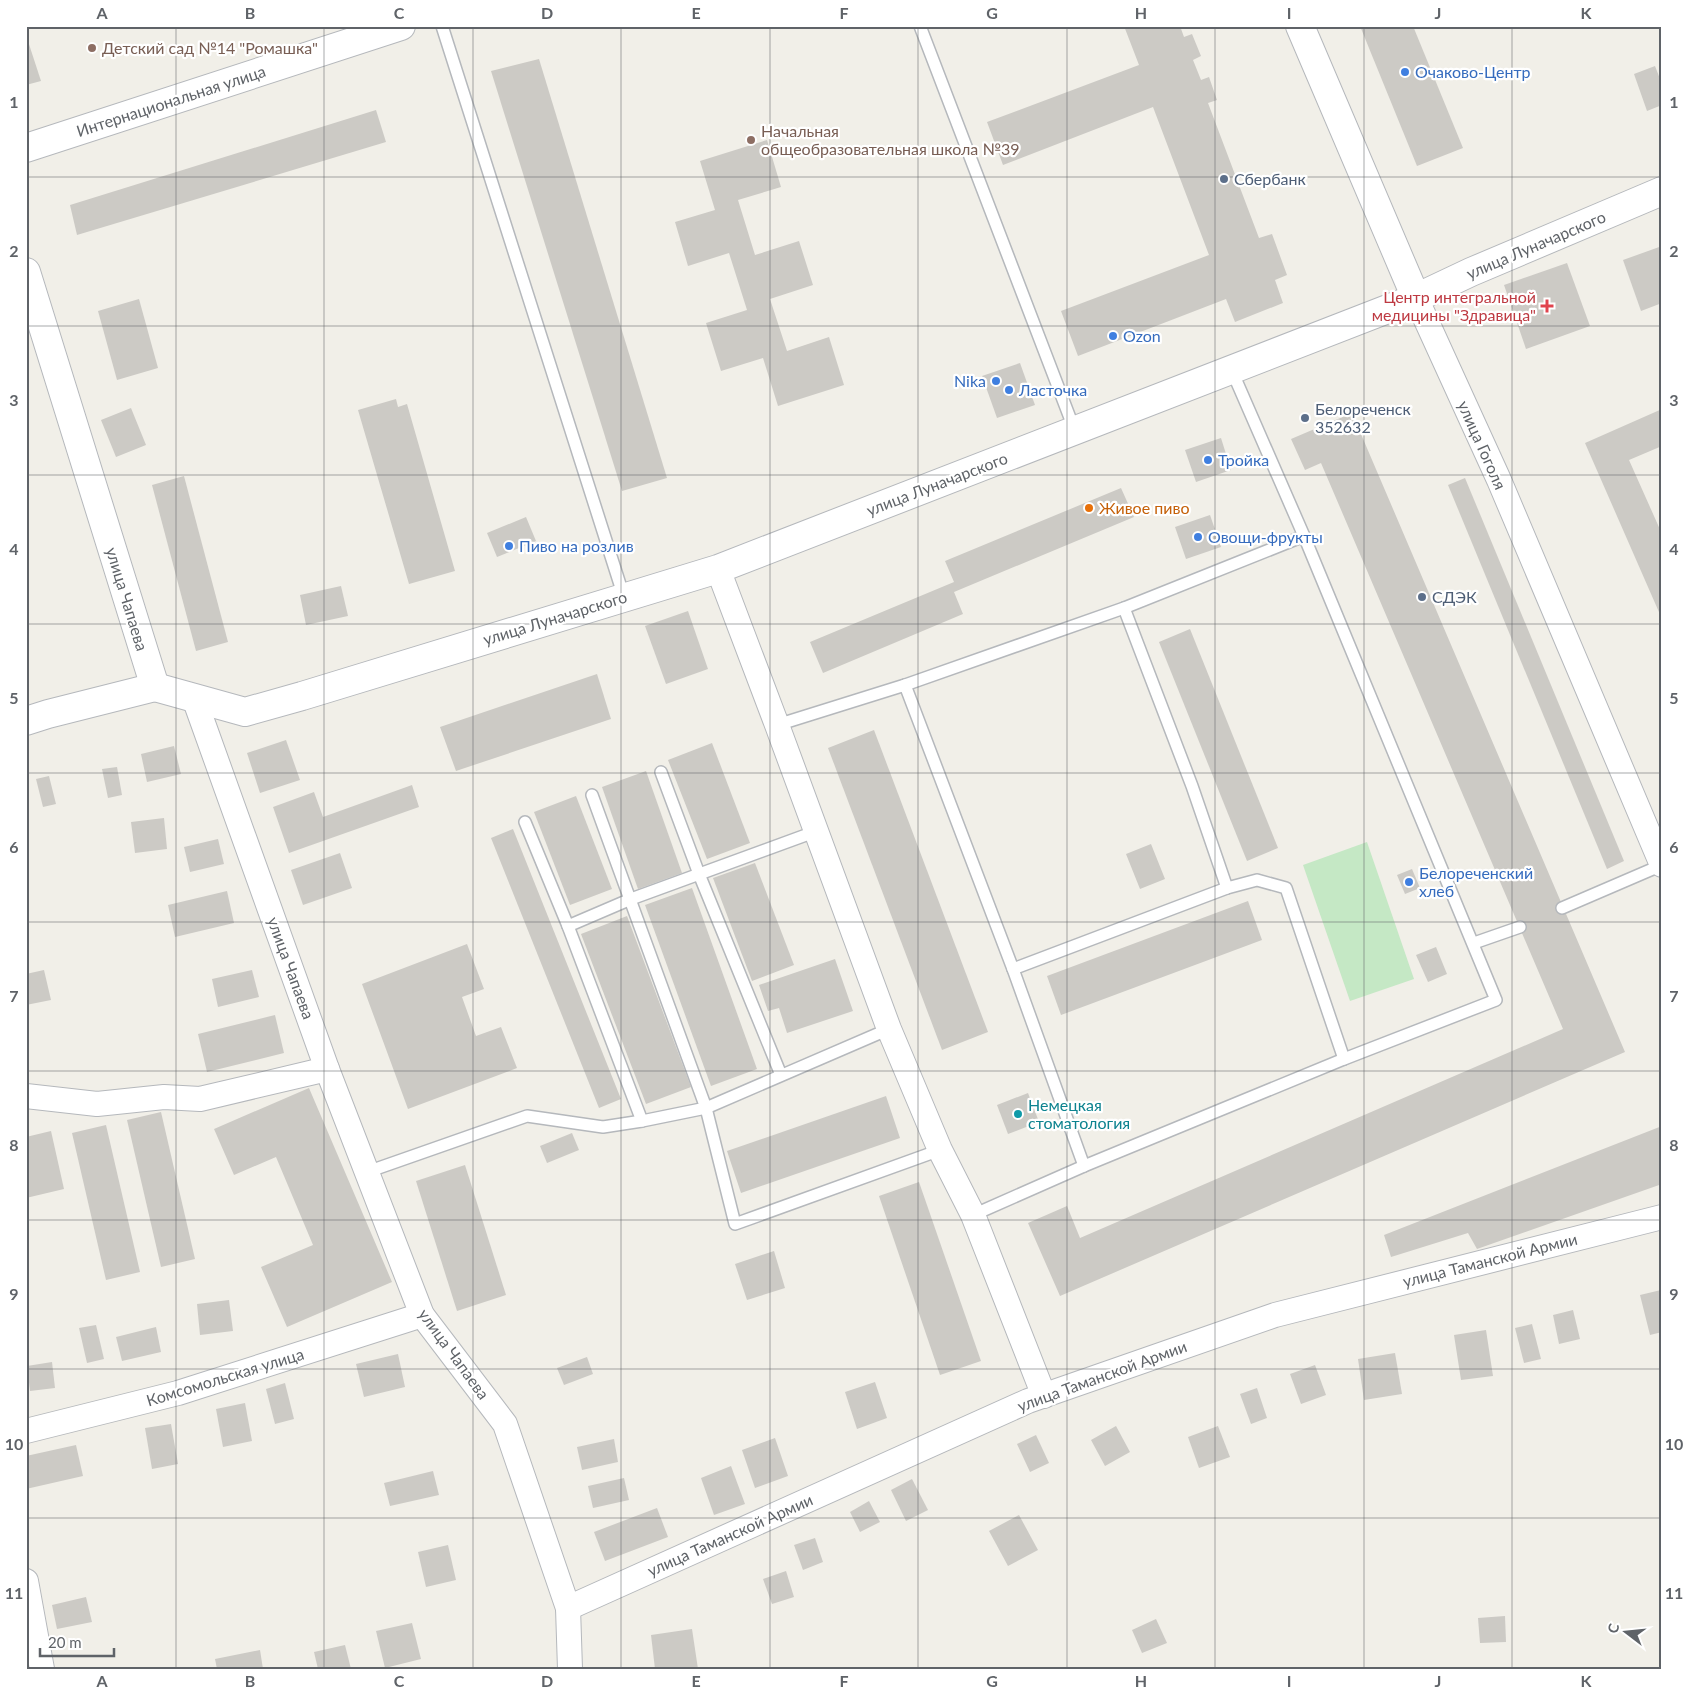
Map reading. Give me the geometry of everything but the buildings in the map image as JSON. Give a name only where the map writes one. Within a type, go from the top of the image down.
[{"type":"street","name":"Интернациональная улица","points":[[26,148],[401,26]]},
{"type":"street","name":"улица Гоголя","points":[[1300,26],[1416,298],[1499,480],[1662,865]]},
{"type":"street","name":"улица Луначарского","points":[[194,698],[245,712],[718,569],[1416,298],[1471,272],[1662,191]]},
{"type":"street","name":"улица Чапаева","points":[[26,272],[155,687]]},
{"type":"street","points":[[718,569],[778,724],[889,1029],[940,1150],[973,1215],[1044,1396]]},
{"type":"street","points":[[26,721],[155,687],[194,698]]},
{"type":"street","name":"улица Чапаева","points":[[194,698],[327,1069],[422,1316],[504,1424],[568,1608],[570,1669]]},
{"type":"street","points":[[26,1096],[97,1104],[164,1097],[200,1099],[327,1069]]},
{"type":"street","name":"улица Таманской Армии","points":[[568,1608],[1028,1401],[1275,1315],[1662,1217]]},
{"type":"street","name":"Комсомольская улица","points":[[26,1430],[178,1393],[422,1316]]},
{"type":"street","points":[[26,1581],[42,1669]]},
{"type":"lane","points":[[442,26],[624,597]]},
{"type":"lane","points":[[920,26],[1075,431]]},
{"type":"lane","points":[[973,1215],[1084,1166],[1344,1059],[1496,1000],[1304,536],[1232,370]]},
{"type":"lane","points":[[778,724],[905,685],[1124,608],[1304,536]]},
{"type":"lane","points":[[1124,608],[1192,786],[1227,888]]},
{"type":"lane","points":[[905,685],[1013,969],[1084,1166]]},
{"type":"lane","points":[[661,772],[699,874],[782,1075]]},
{"type":"lane","points":[[592,796],[706,1108],[735,1224],[940,1150]]},
{"type":"lane","points":[[525,822],[568,926],[642,1121]]},
{"type":"lane","points":[[568,926],[631,899],[816,831]]},
{"type":"lane","points":[[1562,908],[1662,865]]},
{"type":"lane","points":[[1013,969],[1227,888],[1257,880],[1286,888],[1344,1059]]},
{"type":"lane","points":[[1474,943],[1520,927]]},
{"type":"lane","points":[[367,1172],[527,1116],[603,1127],[706,1108],[889,1029]]},
{"type":"green space","points":[[1367,842],[1414,979],[1350,1001],[1303,865]]},
{"type":"place","name":"Детский сад №14 \"Ромашка\"","points":[[92,48]]},
{"type":"place","name":"Очаково-Центр","points":[[1405,72]]},
{"type":"place","name":"Начальная общеобразовательная школа №39","points":[[751,140]]},
{"type":"place","name":"Сбербанк","points":[[1224,179]]},
{"type":"place","name":"Центр интегральной медицины \"Здравица\"","points":[[1547,306]]},
{"type":"place","name":"Ozon","points":[[1113,336]]},
{"type":"place","name":"Nika","points":[[996,381]]},
{"type":"place","name":"Ласточка","points":[[1009,390]]},
{"type":"place","name":"Белореченск 352632","points":[[1305,418]]},
{"type":"place","name":"Тройка","points":[[1208,460]]},
{"type":"place","name":"Живое пиво","points":[[1089,508]]},
{"type":"place","name":"Овощи-фрукты","points":[[1198,537]]},
{"type":"place","name":"Пиво на розлив","points":[[509,546]]},
{"type":"place","name":"СДЭК","points":[[1422,597]]},
{"type":"place","name":"Белореченский хлеб","points":[[1409,882]]},
{"type":"place","name":"Немецкая стоматология","points":[[1018,1114]]}]
